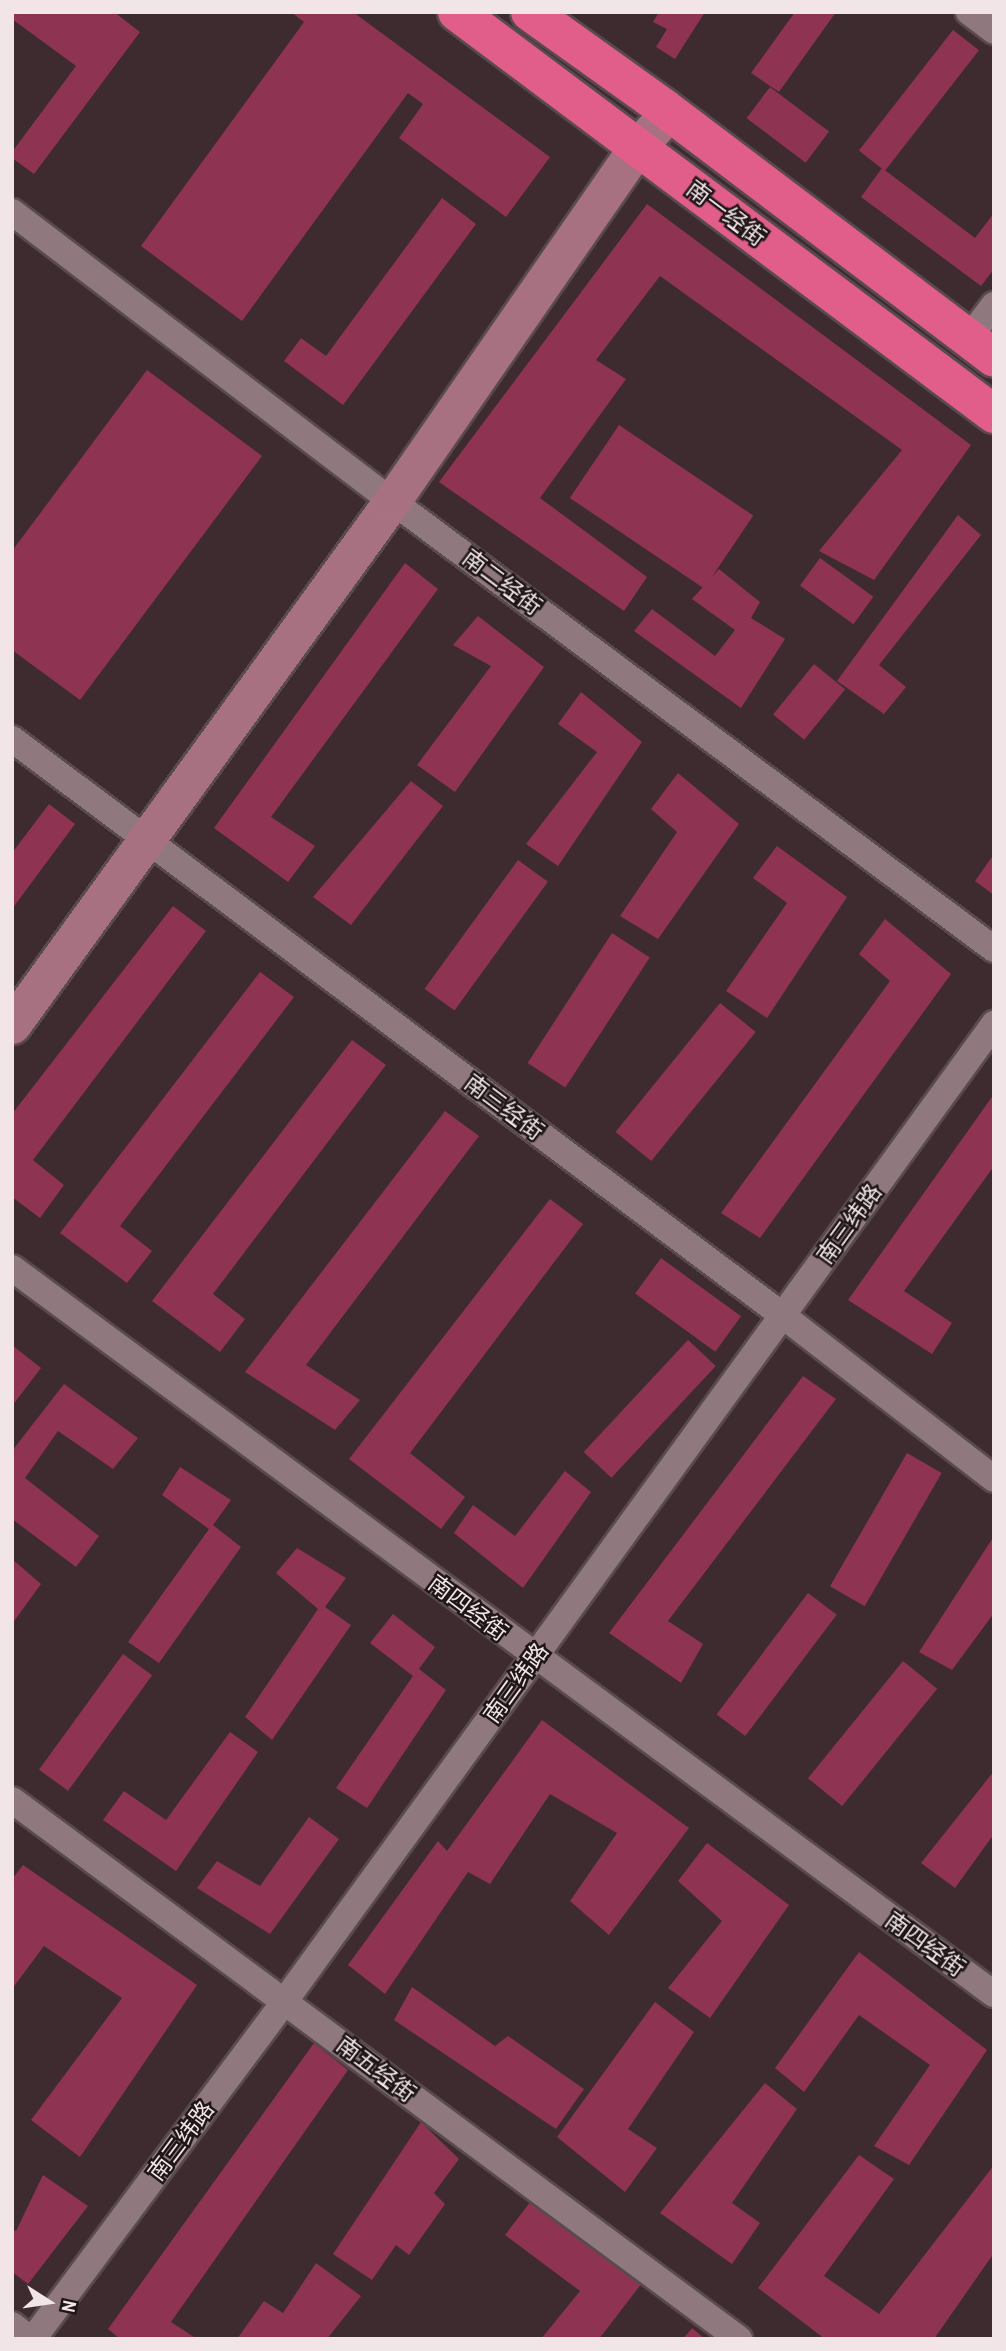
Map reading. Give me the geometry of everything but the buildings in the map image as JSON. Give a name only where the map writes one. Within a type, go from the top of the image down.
[{"type":"highway","name":"南一经街","points":[[457,12],[649,134],[994,414]]},
{"type":"highway","name":"南一经街","points":[[530,12],[664,108],[981,348]]},
{"type":"street","points":[[969,12],[994,31]]},
{"type":"street","points":[[12,1026],[392,500],[649,134]]},
{"type":"street","name":"南二经街","points":[[12,212],[392,500],[994,949]]},
{"type":"street","points":[[981,348],[994,305]]},
{"type":"street","name":"南三经街","points":[[12,739],[782,1315],[994,1479]]},
{"type":"street","name":"南三纬路","points":[[32,2339],[285,2002],[994,1024]]},
{"type":"street","name":"南四经街","points":[[12,1268],[994,1994]]},
{"type":"street","name":"南五经街","points":[[12,1800],[739,2339]]},
{"type":"street","points":[[12,2325],[32,2339]]}]
